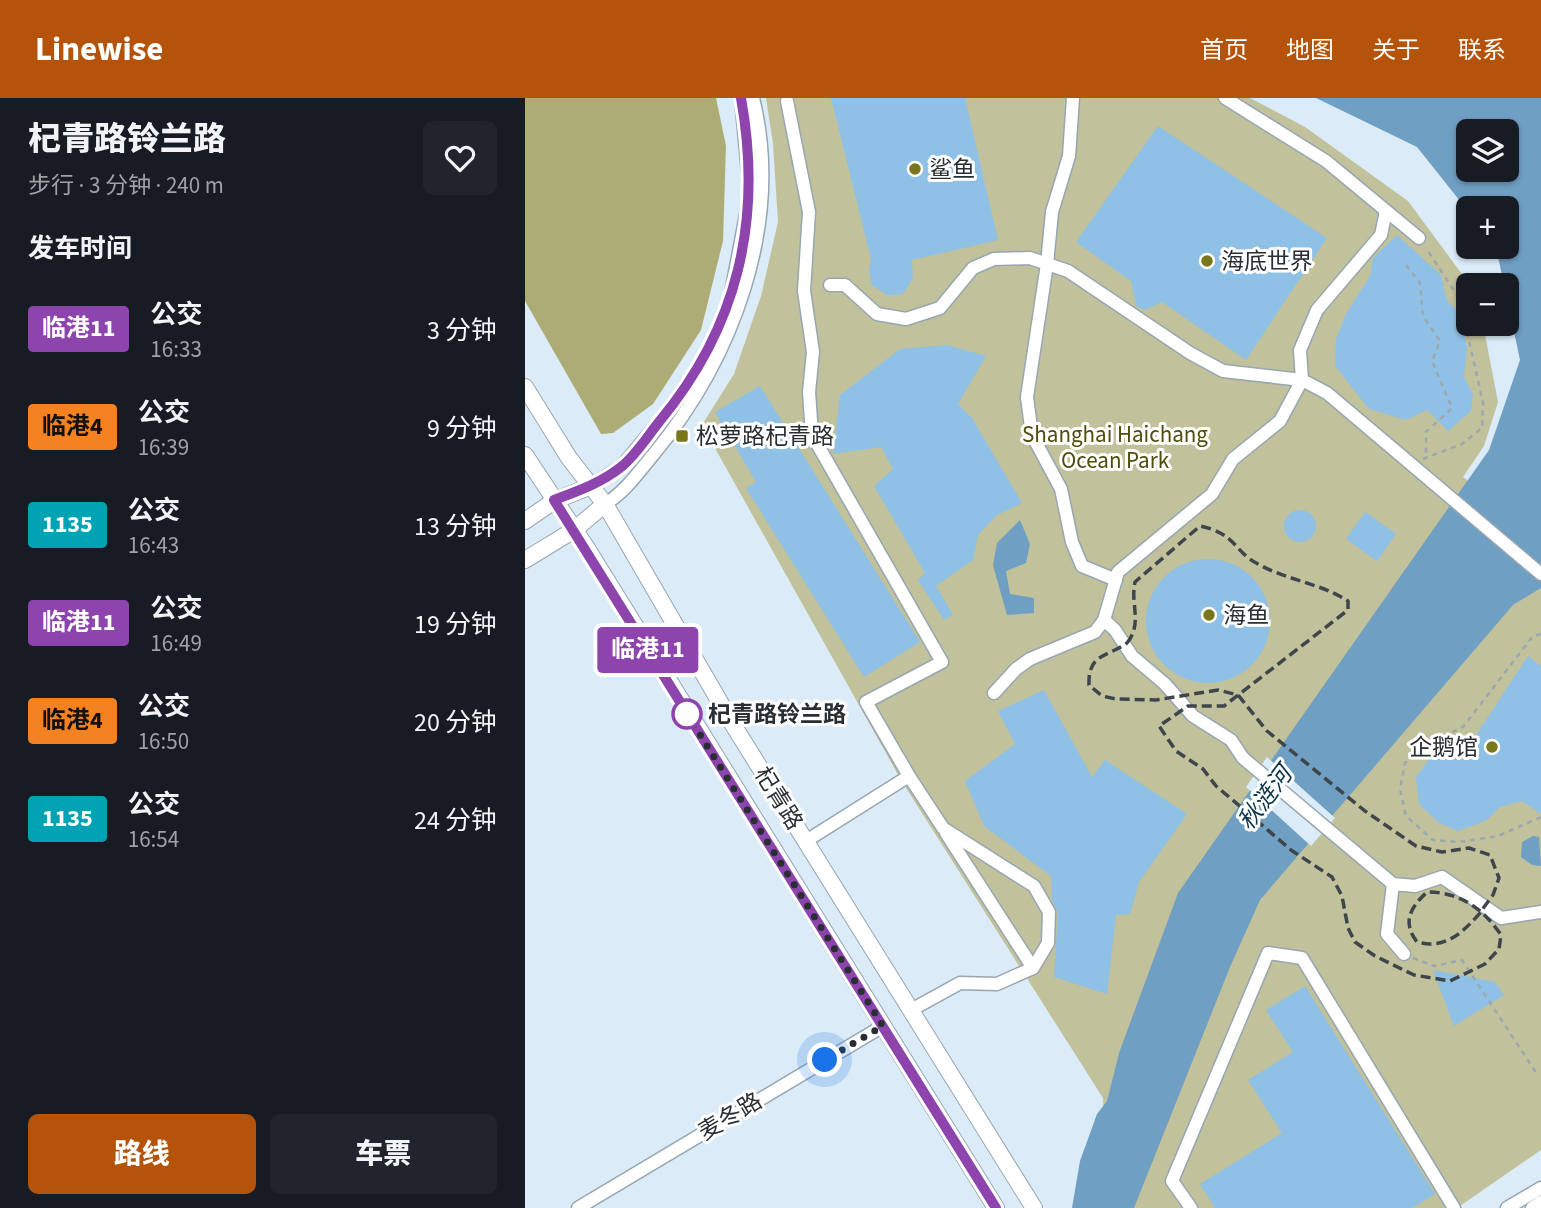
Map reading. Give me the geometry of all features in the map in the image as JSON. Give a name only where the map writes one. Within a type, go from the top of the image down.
[{"type":"main road","name":"杞青路","points":[[525,387],[569,458],[605,504],[618,531],[806,841],[1034,1208]]},
{"type":"main road","name":"杞青路","points":[[525,455],[996,1208]]},
{"type":"main road","points":[[525,521],[554,500],[591,486]]},
{"type":"main road","points":[[525,560],[574,530],[605,504]]},
{"type":"street","points":[[591,486],[622,466],[668,411],[702,362],[728,309],[750,194],[741,98]]},
{"type":"street","points":[[605,504],[619,495],[673,432],[697,394],[739,311],[753,257],[760,212],[761,154],[753,98]]},
{"type":"street","points":[[1073,98],[1069,156],[1052,212],[1027,397],[1032,435],[1061,489],[1072,542],[1082,566],[1116,580]]},
{"type":"street","points":[[1225,98],[1326,161],[1419,238]]},
{"type":"street","points":[[787,101],[809,212],[804,290],[813,352],[809,392],[812,435],[942,662],[866,702],[909,776],[1033,968]]},
{"type":"street","points":[[994,693],[1016,669],[1030,659],[1095,632],[1104,620],[1118,572],[1212,494],[1233,459],[1280,421],[1303,380],[1300,350],[1317,310],[1381,235],[1386,211]]},
{"type":"street","points":[[830,285],[845,285],[877,314],[906,319],[940,309],[973,268],[994,259],[1030,258],[1068,271],[1106,294],[1190,354],[1223,371],[1303,380],[1327,393],[1415,465],[1440,492],[1541,574]]},
{"type":"street","points":[[1104,620],[1115,630],[1132,656],[1165,684],[1193,716],[1231,740],[1243,758],[1392,884],[1415,886],[1442,877],[1501,918],[1541,912]]},
{"type":"street","points":[[806,841],[909,776]]},
{"type":"street","points":[[911,1010],[960,984],[997,984],[1033,968],[1048,943],[1049,912],[1034,886],[943,828]]},
{"type":"street","points":[[1392,884],[1387,934],[1404,954]]},
{"type":"street","points":[[1191,1208],[1172,1181],[1268,953],[1302,958],[1454,1208]]},
{"type":"street","name":"麦冬路","points":[[577,1208],[883,1026]]},
{"type":"street","points":[[1507,1208],[1541,1188]]},
{"type":"street","points":[[1532,1208],[1541,1202]]},
{"type":"path","points":[[1415,465],[1426,456],[1462,444],[1482,428],[1483,403],[1460,300],[1419,238]]},
{"type":"path","points":[[1406,265],[1420,283],[1423,316],[1440,341],[1432,361],[1452,408],[1426,432],[1426,456]]},
{"type":"path","points":[[1541,634],[1533,636],[1463,727],[1422,746],[1405,763],[1400,789],[1406,816],[1433,840],[1459,842],[1498,836],[1541,817]]},
{"type":"path","points":[[1404,954],[1434,966],[1462,960],[1537,1074]]},
{"type":"green space","name":"Shanghai Haichang Ocean Park","points":[[766,98],[1250,98],[1305,127],[1408,201],[1461,273],[1456,273],[1456,336],[1485,336],[1498,402],[1484,446],[1463,477],[1541,538],[1541,1150],[1457,1208],[1107,1208],[1103,1098],[901,780],[702,425],[734,374],[761,296],[778,222],[773,144]]},
{"type":"shaded area","points":[[525,98],[716,98],[726,146],[723,241],[701,330],[653,404],[613,433],[601,434],[525,301]]},
{"type":"water","name":"秋涟河","points":[[1316,98],[1541,98],[1541,588],[1513,605],[1260,900],[1230,967],[1134,1208],[1072,1208],[1080,1161],[1097,1114],[1107,1101],[1119,1053],[1178,893],[1489,450],[1520,360],[1515,336],[1519,336],[1519,273],[1502,273],[1499,259],[1519,259],[1519,196],[1456,196],[1417,147]]},
{"type":"water","points":[[1020,520],[1030,544],[1026,563],[1006,571],[1010,594],[1034,598],[1034,613],[1007,615],[993,565],[997,543]]},
{"type":"water","points":[[1533,836],[1539,837],[1541,866],[1532,865],[1521,857],[1522,842]]},
{"type":"pier","points":[[1267,757],[1335,818],[1311,846],[1246,787]]},
{"type":"building","name":"鲨鱼","points":[[831,98],[965,98],[998,240],[912,260],[913,278],[903,294],[887,295],[872,285],[869,271],[871,259]]},
{"type":"building","name":"海底世界","points":[[1158,126],[1327,238],[1246,360],[1162,302],[1145,310],[1136,306],[1131,281],[1076,242]]},
{"type":"building","points":[[1397,235],[1441,275],[1447,301],[1456,309],[1456,336],[1465,336],[1467,349],[1464,377],[1473,394],[1471,411],[1448,431],[1427,410],[1406,420],[1369,409],[1335,366],[1336,339],[1346,314],[1370,276],[1373,258]]},
{"type":"building","points":[[947,345],[986,356],[958,404],[972,418],[1022,503],[997,515],[978,535],[973,560],[936,586],[953,615],[944,620],[918,580],[925,573],[874,486],[893,469],[881,447],[833,454],[840,395],[900,349]]},
{"type":"building","points":[[760,386],[920,642],[864,677],[746,488],[756,482],[715,412]]},
{"type":"building","points":[[1300,510],[1311,515],[1316,526],[1311,537],[1300,542],[1289,537],[1284,526],[1289,515]]},
{"type":"building","points":[[1365,512],[1396,534],[1377,561],[1346,539]]},
{"type":"building","name":"海鱼","points":[[1208,559],[1232,564],[1252,577],[1265,597],[1270,621],[1265,645],[1252,665],[1232,678],[1208,683],[1184,678],[1164,665],[1151,645],[1146,621],[1151,597],[1164,577],[1184,564]]},
{"type":"building","name":"企鹅馆","points":[[1528,656],[1541,666],[1541,814],[1522,801],[1500,807],[1487,820],[1458,831],[1439,823],[1419,804],[1416,777],[1435,751],[1452,743],[1471,743]]},
{"type":"building","points":[[1044,690],[1092,777],[1105,760],[1187,814],[1139,882],[1130,914],[1116,915],[1107,994],[1054,977],[1058,912],[1052,900],[1051,876],[984,826],[965,781],[1015,744],[998,711]]},
{"type":"building","points":[[1433,970],[1495,982],[1504,995],[1454,1026]]},
{"type":"building","points":[[1305,986],[1435,1194],[1412,1208],[1215,1208],[1200,1184],[1282,1133],[1248,1080],[1293,1052],[1266,1010]]},
{"type":"railway","points":[[1127,643],[1099,658],[1091,667],[1089,685],[1102,696],[1156,700],[1218,690],[1238,695],[1267,731],[1365,811],[1416,846],[1442,852],[1469,848],[1490,855],[1499,878],[1493,895],[1481,912],[1474,919],[1467,926],[1453,938],[1437,944],[1417,942],[1409,922],[1412,910],[1427,892],[1460,898],[1478,910],[1486,917],[1494,925],[1501,935],[1499,949],[1485,964],[1450,981],[1414,975],[1375,956],[1355,942],[1348,928],[1342,896],[1332,877],[1291,850],[1216,786],[1203,769],[1176,751],[1159,726],[1188,706],[1224,706],[1348,610],[1348,601],[1258,564],[1221,533],[1200,526],[1135,582],[1135,621],[1132,636],[1127,643]]},
{"type":"bus line","name":"临港11","points":[[741,98],[750,194],[744,238],[728,309],[702,362],[668,411],[622,466],[591,486],[554,500],[588,550],[686,713],[996,1208]]},
{"type":"place","name":"鲨鱼","points":[[915,169]]},
{"type":"place","name":"海底世界","points":[[1207,261]]},
{"type":"place","name":"松萝路杞青路","points":[[682,436]]},
{"type":"place","name":"海鱼","points":[[1209,615]]},
{"type":"place","name":"杞青路铃兰路","points":[[687,714]]},
{"type":"place","name":"企鹅馆","points":[[1492,747]]},
{"type":"route","points":[[687,714],[883,1026],[825,1060]]}]
